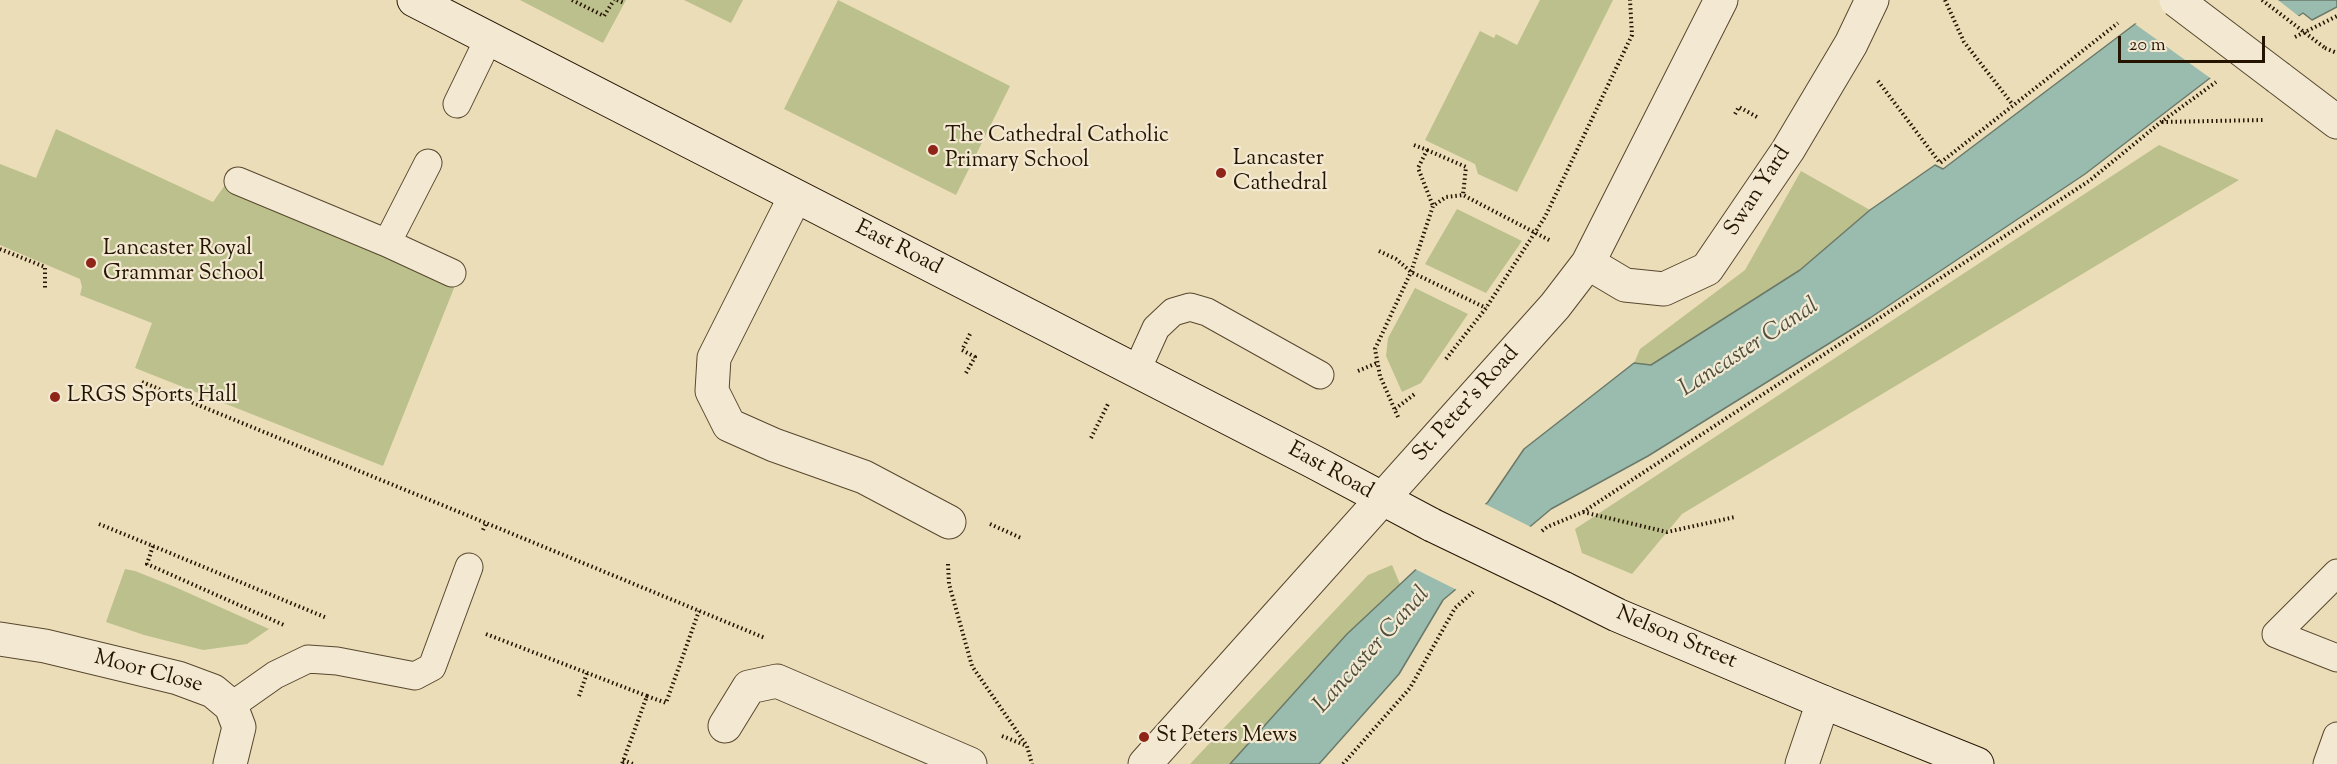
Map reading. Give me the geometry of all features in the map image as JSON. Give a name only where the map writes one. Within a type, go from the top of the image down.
[{"type":"street","name":"East Road","points":[[414,0],[1314,462],[1382,500]]},
{"type":"street","name":"St. Peter's Road","points":[[1145,764],[1549,314],[1588,263],[1721,0]]},
{"type":"street","name":"Swan Yard","points":[[1588,263],[1625,285],[1664,289],[1707,269],[1788,150],[1851,44],[1872,0]]},
{"type":"street","points":[[2175,0],[2337,122]]},
{"type":"street","points":[[795,197],[714,358],[712,391],[729,425],[774,446],[864,477],[949,522]]},
{"type":"street","name":"Nelson Street","points":[[1382,500],[1599,606],[1823,702],[1977,764]]},
{"type":"street","name":"Moor Close","points":[[0,639],[45,646],[178,678],[213,691],[231,706],[239,728],[230,764]]},
{"type":"street","points":[[725,726],[749,687],[777,681],[970,764]]},
{"type":"street","points":[[1802,764],[1823,702]]},
{"type":"lane","points":[[457,104],[489,38]]},
{"type":"lane","points":[[387,243],[428,164]]},
{"type":"lane","points":[[238,181],[387,243],[452,273]]},
{"type":"lane","points":[[1136,372],[1156,328],[1173,312],[1190,307],[1207,312],[1320,375]]},
{"type":"lane","points":[[231,706],[275,675],[308,659],[415,676],[432,668],[470,567]]},
{"type":"lane","points":[[2337,573],[2276,634],[2337,658]]},
{"type":"lane","points":[[2327,764],[2337,736]]},
{"type":"path","points":[[572,0],[604,16],[615,0],[624,3]]},
{"type":"path","points":[[1445,360],[1486,308],[1536,233],[1632,35],[1630,0]]},
{"type":"path","points":[[1945,0],[1964,42],[2013,105]]},
{"type":"path","points":[[2262,0],[2325,48],[2337,53]]},
{"type":"path","points":[[2337,16],[2332,19],[2337,22]]},
{"type":"path","points":[[1851,44],[1940,164],[2118,23]]},
{"type":"path","points":[[1538,534],[1547,527],[1583,512],[2089,181],[2161,122],[2266,120],[2286,84]]},
{"type":"path","points":[[1414,145],[1466,167],[1463,195]]},
{"type":"path","points":[[1427,150],[1418,168],[1433,206]]},
{"type":"path","points":[[1391,400],[1380,376],[1375,349],[1411,272],[1433,206],[1446,197],[1463,195],[1588,263]]},
{"type":"path","points":[[0,249],[45,267],[45,288]]},
{"type":"path","points":[[1379,251],[1396,259],[1411,272],[1486,308]]},
{"type":"path","points":[[142,382],[699,611],[666,703],[450,620]]},
{"type":"path","points":[[1395,409],[1418,392]]},
{"type":"path","points":[[1583,512],[1667,532],[1735,517]]},
{"type":"path","points":[[949,522],[947,552],[949,584],[972,666],[1027,746],[1032,764]]},
{"type":"path","points":[[470,567],[486,523]]},
{"type":"path","points":[[99,524],[357,630],[350,664]]},
{"type":"path","points":[[153,546],[147,564],[286,626],[308,659]]},
{"type":"path","points":[[1342,764],[1410,688],[1455,608],[1480,586]]},
{"type":"path","points":[[579,696],[587,673]]},
{"type":"path","points":[[633,764],[622,762],[647,696]]},
{"type":"green space","points":[[520,0],[626,0],[603,43]]},
{"type":"green space","points":[[684,0],[743,0],[731,23]]},
{"type":"green space","points":[[838,0],[1010,86],[956,195],[784,109]]},
{"type":"green space","points":[[1540,0],[1613,0],[1517,192],[1478,174],[1475,164],[1425,140],[1480,31],[1494,38],[1496,34],[1517,45]]},
{"type":"green space","points":[[56,129],[213,202],[225,185],[456,283],[383,466],[135,368],[152,323],[80,295],[82,287],[80,279],[0,245],[0,164],[36,178]]},
{"type":"green space","points":[[2159,145],[2239,180],[1682,514],[1632,574],[1582,553],[1575,529]]},
{"type":"green space","points":[[1801,171],[1870,210],[1800,270],[1651,365],[1634,363],[1640,349],[1745,270]]},
{"type":"green space","points":[[1457,209],[1522,241],[1486,293],[1425,264]]},
{"type":"green space","points":[[1415,288],[1468,314],[1421,383],[1402,392],[1386,356],[1388,338]]},
{"type":"green space","points":[[1392,565],[1400,584],[1347,634],[1230,764],[1190,764],[1368,575]]},
{"type":"green space","points":[[125,569],[175,587],[269,629],[247,644],[203,650],[144,635],[106,622]]},
{"type":"water","name":"Lancaster Canal","points":[[2196,0],[2337,0],[2337,7],[2312,20],[2303,13],[2240,55],[2085,174],[1870,318],[1648,456],[1551,509],[1443,600],[1399,674],[1319,764],[1230,764],[1347,634],[1488,502],[1524,449],[1634,363],[1651,365],[1800,270],[1870,210],[1935,165],[1943,169],[2135,24],[2157,23]]},
{"type":"pier","points":[[2190,0],[2278,0],[2301,18],[2242,57],[2213,80],[2135,24],[2141,21],[2157,21]]},
{"type":"pier","points":[[1483,503],[1533,528],[1459,591],[1413,568]]},
{"type":"place","name":"The Cathedral Catholic Primary School","points":[[933,150]]},
{"type":"place","name":"Lancaster Cathedral","points":[[1221,173]]},
{"type":"place","name":"Lancaster Royal Grammar School","points":[[91,263]]},
{"type":"place","name":"LRGS Sports Hall","points":[[55,397]]},
{"type":"place","name":"St Peters Mews","points":[[1144,737]]}]
